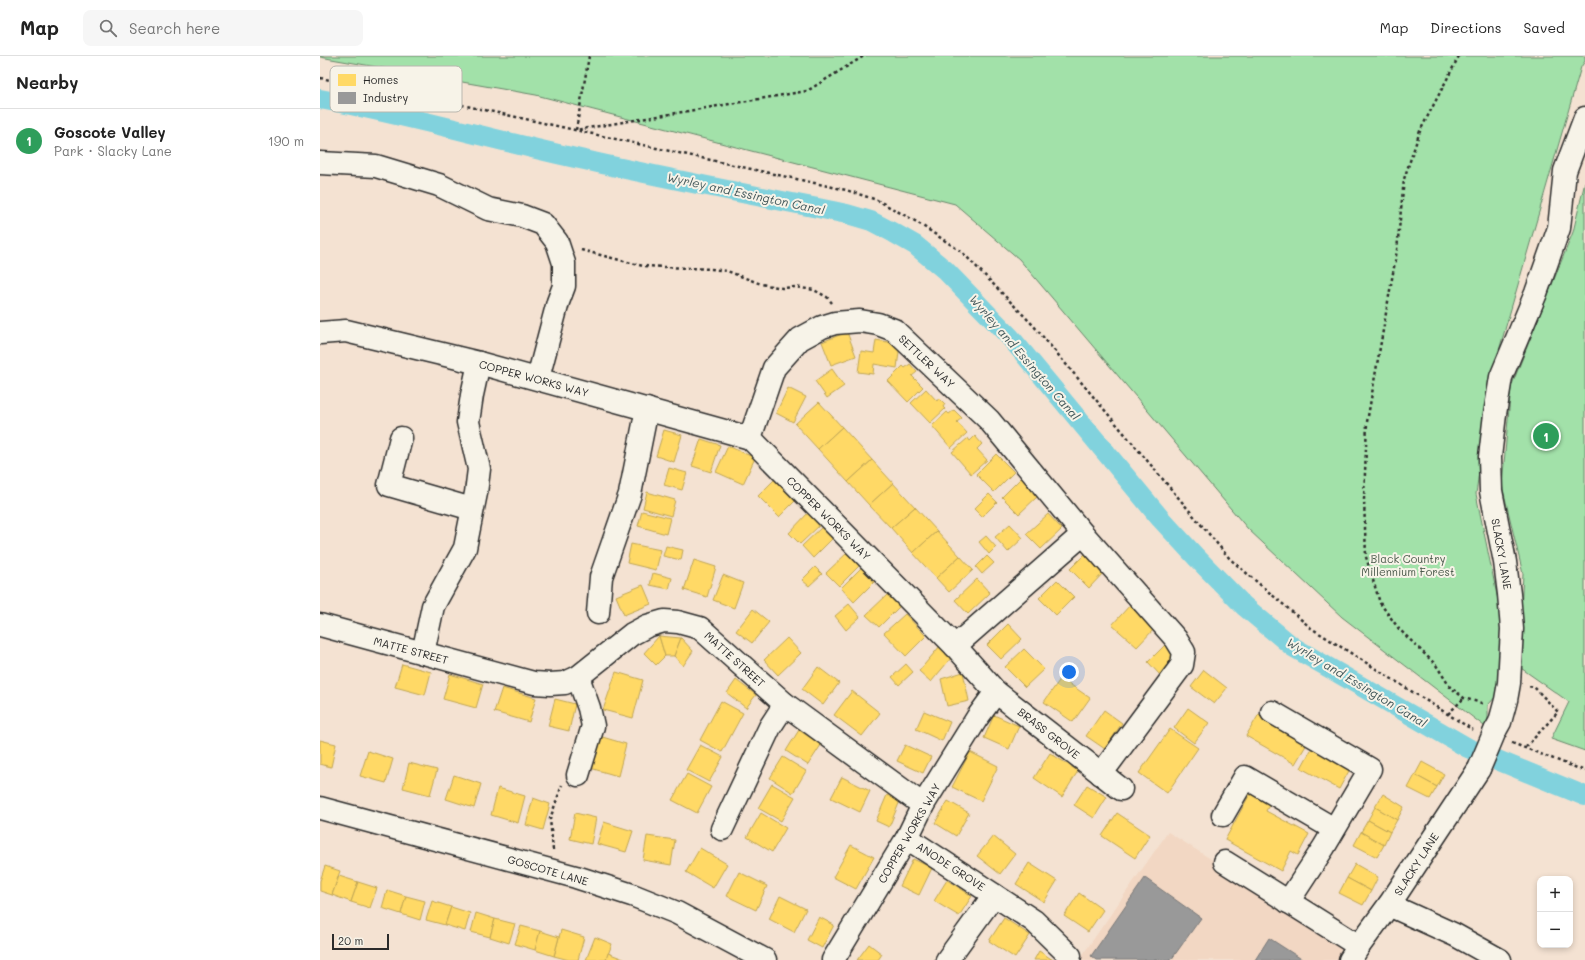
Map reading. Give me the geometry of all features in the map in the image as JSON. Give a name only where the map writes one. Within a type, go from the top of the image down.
[{"type":"street","name":"SLACKY LANE","points":[[1354,953],[1389,905],[1479,769],[1500,722],[1508,691],[1512,629],[1509,594],[1491,491],[1490,457],[1495,414],[1501,377],[1536,292],[1559,228],[1565,171],[1585,118]]},
{"type":"street","points":[[320,163],[376,166],[439,185],[488,209],[522,216],[543,224],[557,242],[564,264],[564,286],[558,302],[538,378]]},
{"type":"street","name":"SETTLER WAY","points":[[750,438],[774,368],[800,339],[822,327],[835,323],[860,322],[878,324],[894,330],[989,420],[1083,534],[1176,639],[1184,652],[1182,665],[1128,740],[1101,774]]},
{"type":"street","name":"COPPER WORKS WAY","points":[[320,333],[346,330],[538,378],[750,438],[955,646],[996,692],[977,718],[923,805],[907,838],[834,960]]},
{"type":"street","points":[[423,653],[433,606],[465,548],[479,470],[468,422],[479,363]]},
{"type":"street","points":[[598,613],[601,577],[630,494],[647,409]]},
{"type":"street","points":[[401,438],[389,485],[472,508]]},
{"type":"street","points":[[955,646],[1083,534]]},
{"type":"street","name":"MATTE STREET","points":[[320,625],[534,683],[550,684],[565,683],[578,677],[632,634],[647,626],[664,621],[678,622],[700,628],[785,704],[861,758],[923,805]]},
{"type":"street","points":[[578,677],[589,708],[593,726],[578,775]]},
{"type":"street","name":"BRASS GROVE","points":[[996,692],[1121,789]]},
{"type":"street","points":[[722,829],[770,727],[785,704]]},
{"type":"street","points":[[1272,712],[1370,768],[1329,838],[1288,902]]},
{"type":"street","points":[[1224,815],[1244,777],[1329,838]]},
{"type":"street","name":"GOSCOTE LANE","points":[[320,808],[576,877],[632,895],[677,913],[765,960]]},
{"type":"street","name":"ANODE GROVE","points":[[907,838],[1034,921],[1070,956]]},
{"type":"street","points":[[1225,862],[1288,902],[1354,953]]},
{"type":"street","name":"ANODE GROVE","points":[[947,960],[994,895]]},
{"type":"street","points":[[1389,905],[1455,935],[1500,960]]},
{"type":"path","points":[[576,130],[589,56]]},
{"type":"path","points":[[576,130],[807,92],[864,56]]},
{"type":"path","points":[[1459,56],[1420,131],[1404,179],[1397,250],[1367,422],[1364,498],[1366,557],[1380,603],[1399,629],[1436,665],[1450,686],[1464,698],[1488,705],[1508,691],[1534,688],[1558,712],[1526,747]]},
{"type":"path","points":[[320,78],[330,80]]},
{"type":"path","points":[[462,105],[846,190],[877,200],[915,221],[962,252],[1033,325],[1230,559],[1311,628],[1472,730],[1494,735],[1585,771]]},
{"type":"path","points":[[561,254],[583,249],[643,266],[711,268],[727,271],[762,284],[782,288],[795,287],[814,290],[827,297],[833,304],[835,323]]},
{"type":"path","points":[[1448,714],[1464,698]]},
{"type":"shaded area","points":[[1168,832],[1352,948],[1344,960],[1079,960]]},
{"type":"green space","name":"Black Country Millennium Forest","points":[[1585,56],[1585,61],[1581,67],[1491,378],[1476,494],[1505,634],[1498,694],[1488,705],[1488,729],[1342,617],[1248,529],[1019,259],[955,204],[536,95],[462,82],[462,66],[371,66],[320,57]]},
{"type":"green space","points":[[1585,182],[1585,751],[1551,739],[1569,702],[1518,666],[1523,574],[1502,485],[1511,387],[1573,232]]},
{"type":"building: Homes","points":[[847,332],[856,356],[831,365],[822,342]]},
{"type":"building: Homes","points":[[876,340],[900,344],[897,368],[874,364],[873,374],[858,372],[861,351],[874,353]]},
{"type":"building: Homes","points":[[910,364],[917,372],[912,376],[923,387],[908,402],[888,381],[903,366],[905,368]]},
{"type":"building: Homes","points":[[832,369],[844,386],[827,398],[815,381]]},
{"type":"building: Homes","points":[[788,388],[806,397],[793,422],[776,413]]},
{"type":"building: Homes","points":[[926,389],[937,401],[939,398],[945,404],[943,407],[945,409],[930,423],[911,403]]},
{"type":"building: Homes","points":[[819,402],[842,427],[818,449],[795,424]]},
{"type":"building: Homes","points":[[954,410],[962,418],[957,422],[967,433],[951,448],[932,426],[947,412],[949,414]]},
{"type":"building: Homes","points":[[842,427],[872,460],[848,482],[818,449]]},
{"type":"building: Homes","points":[[664,430],[682,435],[674,462],[656,456]]},
{"type":"building: Homes","points":[[975,436],[982,444],[977,449],[987,460],[971,474],[952,452],[968,438],[970,441]]},
{"type":"building: Homes","points":[[701,439],[720,445],[711,472],[692,466]]},
{"type":"building: Homes","points":[[728,446],[755,458],[743,484],[716,472]]},
{"type":"building: Homes","points":[[996,454],[1014,472],[994,492],[976,474]]},
{"type":"building: Homes","points":[[872,460],[893,483],[869,505],[848,482]]},
{"type":"building: Homes","points":[[669,468],[687,473],[682,490],[664,485]]},
{"type":"building: Homes","points":[[777,477],[798,498],[779,517],[758,496]]},
{"type":"building: Homes","points":[[1022,477],[1039,495],[1019,514],[1002,497]]},
{"type":"building: Homes","points":[[893,483],[915,507],[891,528],[869,505]]},
{"type":"building: Homes","points":[[647,492],[675,500],[671,516],[643,508]]},
{"type":"building: Homes","points":[[989,494],[997,502],[982,517],[974,509]]},
{"type":"building: Homes","points":[[915,507],[937,531],[913,553],[891,528]]},
{"type":"building: Homes","points":[[642,511],[670,518],[666,534],[638,526]]},
{"type":"building: Homes","points":[[809,512],[821,524],[800,544],[789,533]]},
{"type":"building: Homes","points":[[1048,514],[1062,529],[1041,549],[1026,534]]},
{"type":"building: Homes","points":[[1010,524],[1023,538],[1008,552],[995,537]]},
{"type":"building: Homes","points":[[823,526],[834,537],[813,558],[802,546]]},
{"type":"building: Homes","points":[[937,531],[960,556],[936,578],[913,553]]},
{"type":"building: Homes","points":[[986,536],[996,547],[989,554],[979,542]]},
{"type":"building: Homes","points":[[631,544],[661,550],[656,570],[627,563]]},
{"type":"building: Homes","points":[[666,546],[683,550],[681,560],[663,556]]},
{"type":"building: Homes","points":[[849,551],[861,564],[839,586],[826,573]]},
{"type":"building: Homes","points":[[1087,552],[1105,571],[1089,588],[1070,569]]},
{"type":"building: Homes","points":[[960,556],[973,570],[949,592],[936,578]]},
{"type":"building: Homes","points":[[987,556],[994,563],[982,574],[976,567]]},
{"type":"building: Homes","points":[[694,560],[716,567],[707,597],[684,590]]},
{"type":"building: Homes","points":[[863,566],[876,580],[854,602],[841,588]]},
{"type":"building: Homes","points":[[815,567],[822,574],[809,586],[802,580]]},
{"type":"building: Homes","points":[[653,573],[672,578],[669,589],[650,585]]},
{"type":"building: Homes","points":[[723,575],[743,583],[734,608],[713,600]]},
{"type":"building: Homes","points":[[977,579],[990,593],[968,614],[955,600]]},
{"type":"building: Homes","points":[[1057,580],[1074,597],[1056,615],[1039,598]]},
{"type":"building: Homes","points":[[643,585],[651,604],[624,615],[616,596]]},
{"type":"building: Homes","points":[[888,594],[900,606],[879,627],[866,615]]},
{"type":"building: Homes","points":[[849,604],[860,617],[846,630],[835,616]]},
{"type":"building: Homes","points":[[1130,605],[1155,628],[1137,647],[1112,625]]},
{"type":"building: Homes","points":[[753,609],[769,622],[752,643],[736,631]]},
{"type":"building: Homes","points":[[905,614],[926,636],[906,656],[884,633]]},
{"type":"building: Homes","points":[[1008,624],[1022,639],[1001,659],[987,645]]},
{"type":"building: Homes","points":[[659,636],[665,656],[656,665],[644,653]]},
{"type":"building: Homes","points":[[659,636],[681,638],[674,656],[665,656]]},
{"type":"building: Homes","points":[[681,638],[693,651],[683,666],[674,656]]},
{"type":"building: Homes","points":[[787,638],[801,653],[778,675],[764,660]]},
{"type":"building: Homes","points":[[1168,642],[1180,655],[1160,675],[1148,662]]},
{"type":"building: Homes","points":[[940,646],[952,657],[931,682],[919,671]]},
{"type":"building: Homes","points":[[1024,649],[1044,669],[1025,687],[1005,667]]},
{"type":"building: Homes","points":[[402,664],[431,672],[425,695],[395,687]]},
{"type":"building: Homes","points":[[906,664],[913,672],[899,685],[892,677]]},
{"type":"building: Homes","points":[[818,667],[839,683],[823,705],[802,689]]},
{"type":"building: Homes","points":[[1204,670],[1227,688],[1214,704],[1191,687]]},
{"type":"building: Homes","points":[[616,672],[643,680],[633,718],[603,710]]},
{"type":"building: Homes","points":[[963,672],[969,701],[947,706],[941,679]]},
{"type":"building: Homes","points":[[450,674],[483,684],[476,708],[443,699]]},
{"type":"building: Homes","points":[[1061,678],[1090,698],[1073,722],[1044,702]]},
{"type":"building: Homes","points":[[736,680],[756,695],[746,708],[727,693]]},
{"type":"building: Homes","points":[[502,688],[536,698],[529,722],[494,712]]},
{"type":"building: Homes","points":[[852,691],[880,713],[862,736],[834,715]]},
{"type":"building: Homes","points":[[555,699],[575,704],[569,731],[548,726]]},
{"type":"building: Homes","points":[[721,701],[743,713],[722,752],[700,740]]},
{"type":"building: Homes","points":[[1188,708],[1209,723],[1194,743],[1174,728]]},
{"type":"building: Homes","points":[[1104,710],[1122,723],[1105,749],[1086,736]]},
{"type":"building: Homes","points":[[924,711],[950,722],[942,741],[916,729]]},
{"type":"building: Homes","points":[[1259,714],[1308,742],[1295,764],[1246,736]]},
{"type":"building: Homes","points":[[994,715],[1019,726],[1009,749],[984,738]]},
{"type":"building: Homes","points":[[1170,729],[1198,748],[1167,793],[1139,773]]},
{"type":"building: Homes","points":[[799,730],[821,745],[808,765],[786,751]]},
{"type":"building: Homes","points":[[599,736],[626,744],[618,776],[590,768]]},
{"type":"building: Homes","points":[[320,740],[336,744],[331,767],[320,764]]},
{"type":"building: Homes","points":[[700,745],[723,757],[709,782],[686,770]]},
{"type":"building: Homes","points":[[905,745],[931,757],[923,773],[897,761]]},
{"type":"building: Homes","points":[[1312,748],[1350,769],[1339,789],[1301,768]]},
{"type":"building: Homes","points":[[368,751],[393,759],[386,783],[360,776]]},
{"type":"building: Homes","points":[[970,752],[998,766],[981,801],[952,787]]},
{"type":"building: Homes","points":[[1050,753],[1078,771],[1062,797],[1034,778]]},
{"type":"building: Homes","points":[[783,757],[806,771],[793,793],[770,778]]},
{"type":"building: Homes","points":[[1422,762],[1444,774],[1437,787],[1415,775]]},
{"type":"building: Homes","points":[[409,763],[437,770],[430,795],[403,788]]},
{"type":"building: Homes","points":[[687,774],[711,787],[697,813],[672,800]]},
{"type":"building: Homes","points":[[454,775],[481,784],[474,808],[446,799]]},
{"type":"building: Homes","points":[[1415,775],[1437,787],[1430,799],[1408,788]]},
{"type":"building: Homes","points":[[842,777],[870,791],[860,812],[831,798]]},
{"type":"building: Homes","points":[[772,784],[795,797],[781,821],[758,808]]},
{"type":"building: Homes","points":[[1087,785],[1107,797],[1094,818],[1074,805]]},
{"type":"building: Homes","points":[[498,788],[525,796],[518,823],[491,815]]},
{"type":"building: Homes","points":[[1251,792],[1270,803],[1266,811],[1309,834],[1298,855],[1291,851],[1281,871],[1225,840]]},
{"type":"building: Homes","points":[[1383,794],[1404,807],[1397,820],[1375,807]]},
{"type":"building: Homes","points":[[887,795],[900,801],[889,827],[876,821]]},
{"type":"building: Homes","points":[[533,798],[550,804],[543,830],[526,825]]},
{"type":"building: Homes","points":[[948,801],[969,813],[956,836],[935,823]]},
{"type":"building: Homes","points":[[1375,807],[1397,820],[1390,832],[1368,820]]},
{"type":"building: Homes","points":[[575,813],[596,818],[591,844],[570,839]]},
{"type":"building: Homes","points":[[761,813],[786,828],[772,852],[747,837]]},
{"type":"building: Homes","points":[[1117,813],[1150,835],[1135,858],[1102,836]]},
{"type":"building: Homes","points":[[1368,820],[1390,832],[1384,845],[1361,832]]},
{"type":"building: Homes","points":[[604,822],[633,831],[626,852],[597,844]]},
{"type":"building: Homes","points":[[1361,832],[1384,845],[1377,857],[1354,845]]},
{"type":"building: Homes","points":[[647,836],[675,840],[671,865],[643,860]]},
{"type":"building: Homes","points":[[993,836],[1015,854],[1000,874],[977,856]]},
{"type":"building: Homes","points":[[851,845],[874,857],[856,889],[833,877]]},
{"type":"building: Homes","points":[[700,848],[727,864],[713,888],[686,872]]},
{"type":"building: Homes","points":[[913,859],[932,868],[919,895],[900,886]]},
{"type":"building: Homes","points":[[1029,863],[1057,881],[1044,902],[1016,884]]},
{"type":"building: Homes","points":[[1355,864],[1378,877],[1371,891],[1347,878]]},
{"type":"building: Homes","points":[[325,866],[340,871],[332,895],[320,891],[320,881]]},
{"type":"building: Homes","points":[[739,872],[767,886],[756,910],[727,896]]},
{"type":"building: Homes","points":[[339,876],[358,882],[351,902],[332,895]]},
{"type":"building: Homes","points":[[1347,878],[1371,891],[1363,905],[1339,893]]},
{"type":"building: Homes","points":[[947,880],[972,896],[959,916],[934,901]]},
{"type":"building: Homes","points":[[358,882],[377,888],[370,908],[351,902]]},
{"type":"building: Homes","points":[[387,890],[406,896],[401,914],[382,908]]},
{"type":"building: Homes","points":[[1079,893],[1103,910],[1088,932],[1064,916]]},
{"type":"building: Homes","points":[[406,896],[425,901],[420,920],[401,914]]},
{"type":"building: Homes","points":[[780,896],[806,909],[794,932],[769,919]]},
{"type":"building: Homes","points":[[432,901],[451,907],[445,925],[426,920]]},
{"type":"building: Homes","points":[[451,907],[470,913],[465,931],[445,925]]},
{"type":"building: Homes","points":[[476,913],[495,919],[490,937],[471,932]]},
{"type":"building: Homes","points":[[819,917],[834,925],[822,948],[807,940]]},
{"type":"building: Homes","points":[[1004,918],[1030,935],[1015,958],[989,941]]},
{"type":"building: Homes","points":[[495,919],[515,924],[509,943],[490,937]]},
{"type":"building: Homes","points":[[521,926],[540,931],[535,950],[515,944]]},
{"type":"building: Homes","points":[[561,930],[584,937],[578,960],[569,960],[554,956]]},
{"type":"building: Homes","points":[[540,931],[559,937],[554,956],[535,950]]},
{"type":"building: Homes","points":[[595,937],[612,944],[606,960],[586,960]]},
{"type":"building: Homes","points":[[869,944],[882,954],[878,960],[857,960]]},
{"type":"building: Homes","points":[[1039,951],[1053,960],[1034,960]]},
{"type":"building: Homes","points":[[608,953],[626,960],[606,960]]},
{"type":"building: Industry","points":[[1145,878],[1201,918],[1171,960],[1096,960],[1091,956]]},
{"type":"building: Industry","points":[[1269,938],[1303,960],[1255,960]]},
{"type":"waterway","name":"Wyrley and Essington Canal","points":[[320,99],[330,101]]},
{"type":"waterway","name":"Wyrley and Essington Canal","points":[[386,112],[547,152],[847,214],[871,221],[894,233],[915,245],[945,270],[1010,337],[1160,518],[1244,606],[1293,647],[1468,748],[1585,796]]},
{"type":"place","name":"Goscote Valley","points":[[1546,436]]}]
